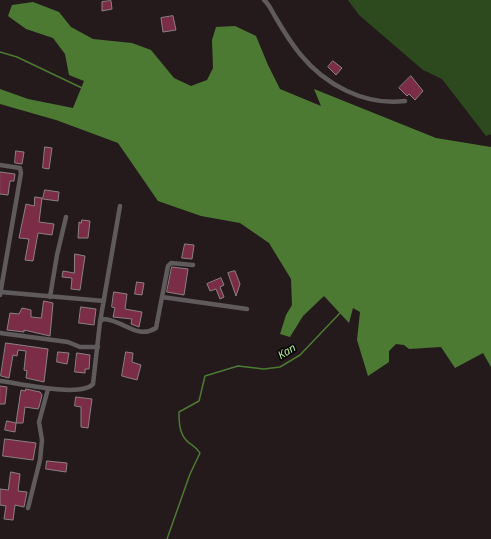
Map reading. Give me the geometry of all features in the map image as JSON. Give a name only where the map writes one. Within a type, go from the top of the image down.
[{"type":"street","points":[[264,0],[300,54],[333,83],[353,95],[387,102],[405,101]]},
{"type":"street","points":[[0,165],[20,168],[22,173],[0,294],[104,301]]},
{"type":"street","points":[[0,381],[48,389],[70,390],[91,387],[93,384],[100,322],[120,206]]},
{"type":"street","points":[[50,297],[66,217]]},
{"type":"street","points":[[100,322],[104,319],[111,319],[121,322],[140,332],[150,332],[156,328],[168,266],[171,263],[193,265]]},
{"type":"street","points":[[162,297],[247,308]]},
{"type":"street","points":[[0,333],[68,342],[80,347],[98,347]]},
{"type":"street","points":[[28,508],[40,460],[42,440],[39,422],[48,389]]},
{"type":"shaded area","points":[[348,0],[491,0],[491,134],[486,136],[442,79],[423,70],[359,15]]},
{"type":"shaded area","points":[[33,2],[59,12],[71,27],[93,39],[132,43],[151,50],[174,78],[191,86],[207,80],[213,68],[212,40],[216,27],[235,26],[256,36],[280,89],[321,106],[314,89],[436,138],[491,147],[491,367],[483,353],[455,368],[441,347],[409,349],[404,345],[396,344],[389,351],[389,362],[368,376],[357,340],[360,312],[353,308],[349,323],[324,296],[303,316],[290,337],[280,334],[286,315],[292,305],[291,279],[269,243],[240,223],[201,216],[158,201],[118,143],[56,120],[0,104],[0,89],[28,99],[73,108],[84,81],[69,75],[65,54],[53,38],[26,29],[8,16],[12,5]]},
{"type":"building","points":[[111,1],[112,9],[102,11],[102,2]]},
{"type":"building","points":[[173,16],[176,30],[163,32],[161,18]]},
{"type":"building","points":[[333,61],[342,68],[336,75],[328,67]]},
{"type":"building","points":[[411,76],[423,91],[415,100],[409,94],[407,96],[399,88]]},
{"type":"building","points":[[45,147],[52,148],[49,169],[43,168]]},
{"type":"building","points":[[16,151],[24,152],[22,164],[15,163]]},
{"type":"building","points":[[0,172],[15,174],[14,181],[10,181],[8,195],[0,194]]},
{"type":"building","points":[[45,190],[59,192],[58,201],[43,199]]},
{"type":"building","points":[[35,197],[42,198],[39,222],[54,224],[52,235],[38,233],[33,261],[25,260],[29,239],[19,238],[26,204],[34,206]]},
{"type":"building","points":[[82,220],[90,221],[88,238],[78,238],[79,222],[81,223]]},
{"type":"building","points":[[185,244],[194,245],[192,259],[182,258]]},
{"type":"building","points":[[75,254],[85,256],[80,290],[71,289],[72,278],[62,277],[63,271],[74,273]]},
{"type":"building","points":[[172,267],[188,269],[184,295],[167,292]]},
{"type":"building","points":[[235,271],[240,284],[236,296],[228,273]]},
{"type":"building","points":[[221,278],[224,285],[220,287],[224,297],[220,299],[216,289],[210,291],[207,284]]},
{"type":"building","points":[[137,282],[144,283],[142,295],[135,294]]},
{"type":"building","points":[[114,292],[127,294],[125,309],[142,312],[139,327],[131,324],[132,319],[113,317],[115,308],[112,307]]},
{"type":"building","points":[[44,301],[53,303],[50,336],[24,330],[24,332],[7,330],[10,313],[19,314],[22,308],[31,310],[31,317],[41,318]]},
{"type":"building","points":[[81,307],[96,309],[94,325],[79,323]]},
{"type":"building","points":[[6,343],[48,349],[44,382],[26,378],[27,371],[24,370],[26,351],[18,350],[17,356],[13,355],[9,378],[1,376]]},
{"type":"building","points":[[58,352],[69,353],[67,364],[57,362]]},
{"type":"building","points":[[126,352],[133,353],[132,362],[141,365],[137,380],[122,376]]},
{"type":"building","points":[[77,353],[90,355],[89,369],[85,369],[85,373],[75,372]]},
{"type":"building","points":[[0,386],[7,387],[5,404],[0,404]]},
{"type":"building","points":[[26,389],[40,392],[42,395],[39,407],[38,409],[25,407],[23,423],[16,423],[21,390],[25,391]]},
{"type":"building","points":[[76,397],[92,399],[88,428],[81,427],[81,407],[75,406]]},
{"type":"building","points":[[7,421],[16,423],[15,432],[5,430]]},
{"type":"building","points":[[5,439],[36,443],[33,460],[3,456]]},
{"type":"building","points":[[47,461],[67,463],[66,472],[46,469]]},
{"type":"building","points":[[11,472],[20,474],[18,491],[27,492],[24,507],[15,505],[13,520],[4,519],[6,506],[0,505],[0,489],[8,490]]},
{"type":"waterway","points":[[0,52],[17,57],[82,88]]},
{"type":"waterway","name":"Kan","points":[[167,539],[190,474],[200,453],[186,440],[182,434],[179,423],[179,412],[199,401],[205,376],[238,366],[264,369],[280,367],[300,355],[340,313]]}]
